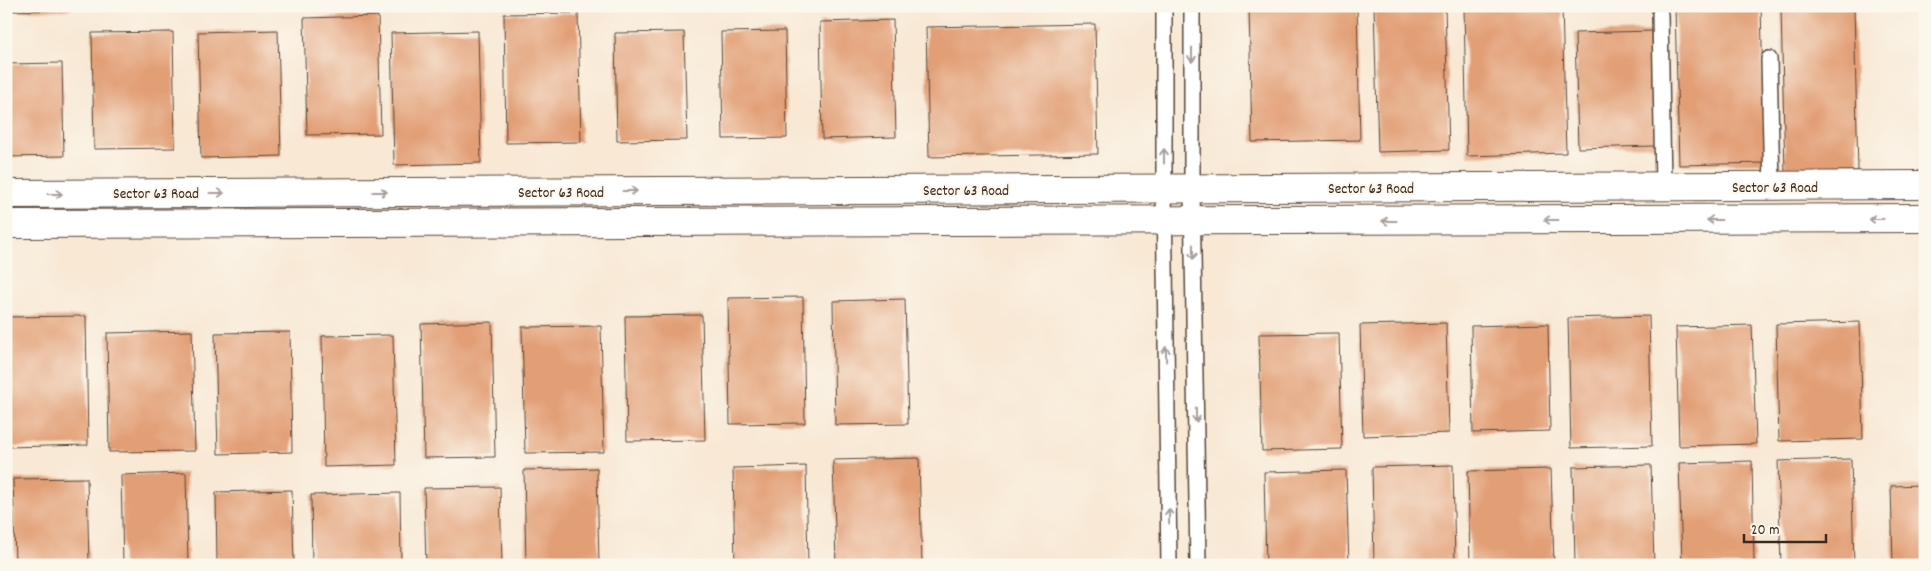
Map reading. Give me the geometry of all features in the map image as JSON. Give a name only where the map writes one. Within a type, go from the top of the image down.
[{"type":"street","name":"Sector 63 Road","points":[[6,194],[1925,185]]},
{"type":"street","name":"Sector 63 Road","points":[[6,224],[1925,218]]},
{"type":"lane","points":[[1164,6],[1164,189],[1169,565]]},
{"type":"lane","points":[[1192,6],[1192,221],[1198,565]]},
{"type":"lane","points":[[1660,14],[1663,186]]},
{"type":"lane","points":[[1769,58],[1772,187]]},
{"type":"building","points":[[6,6],[71,6],[71,10],[6,11]]},
{"type":"building","points":[[190,6],[207,6],[207,8],[190,8]]},
{"type":"building","points":[[1249,6],[1357,6],[1360,140],[1252,142]]},
{"type":"building","points":[[1374,6],[1445,6],[1449,150],[1378,152]]},
{"type":"building","points":[[1464,6],[1562,6],[1566,153],[1467,156]]},
{"type":"building","points":[[1761,6],[1765,163],[1679,165],[1675,7]]},
{"type":"building","points":[[1884,6],[1923,6],[1923,8],[1884,9]]},
{"type":"building","points":[[1854,7],[1858,171],[1785,172],[1781,9]]},
{"type":"building","points":[[578,13],[581,142],[506,143],[504,14]]},
{"type":"building","points":[[378,16],[381,134],[307,135],[304,18]]},
{"type":"building","points":[[893,20],[896,137],[822,139],[820,22]]},
{"type":"building","points":[[1095,24],[1098,154],[929,157],[926,27]]},
{"type":"building","points":[[278,30],[281,156],[201,158],[198,32]]},
{"type":"building","points":[[478,31],[481,163],[394,165],[391,33]]},
{"type":"building","points":[[785,31],[787,138],[723,139],[721,32]]},
{"type":"building","points":[[1652,31],[1655,146],[1578,148],[1575,33]]},
{"type":"building","points":[[173,32],[175,148],[94,149],[92,33]]},
{"type":"building","points":[[684,32],[687,140],[617,141],[615,33]]},
{"type":"building","points":[[62,63],[64,156],[6,157],[6,64]]},
{"type":"building","points":[[803,297],[805,423],[730,424],[728,298]]},
{"type":"building","points":[[905,299],[908,424],[835,425],[833,301]]},
{"type":"building","points":[[702,315],[705,440],[627,441],[625,316]]},
{"type":"building","points":[[86,316],[88,445],[7,447],[6,317]]},
{"type":"building","points":[[1649,316],[1652,446],[1571,448],[1568,318]]},
{"type":"building","points":[[492,322],[495,457],[424,458],[421,324]]},
{"type":"building","points":[[1860,322],[1863,439],[1779,441],[1776,324]]},
{"type":"building","points":[[1446,323],[1449,433],[1363,436],[1360,325]]},
{"type":"building","points":[[1548,324],[1550,431],[1473,433],[1471,326]]},
{"type":"building","points":[[1752,325],[1756,444],[1679,446],[1676,327]]},
{"type":"building","points":[[601,326],[604,452],[525,453],[522,327]]},
{"type":"building","points":[[192,331],[195,451],[109,452],[107,333]]},
{"type":"building","points":[[290,332],[292,452],[218,454],[215,333]]},
{"type":"building","points":[[1339,333],[1342,449],[1262,451],[1259,334]]},
{"type":"building","points":[[393,335],[396,465],[324,467],[322,336]]},
{"type":"building","points":[[919,458],[922,565],[836,565],[833,460]]},
{"type":"building","points":[[1851,459],[1854,565],[1781,565],[1778,461]]},
{"type":"building","points":[[1752,461],[1754,565],[1682,565],[1679,463]]},
{"type":"building","points":[[1453,465],[1455,565],[1374,565],[1372,467]]},
{"type":"building","points":[[1651,465],[1654,565],[1575,565],[1573,467]]},
{"type":"building","points":[[806,466],[808,565],[735,565],[733,468]]},
{"type":"building","points":[[597,468],[599,565],[526,565],[524,470]]},
{"type":"building","points":[[1551,469],[1554,565],[1470,565],[1468,471]]},
{"type":"building","points":[[1346,470],[1349,565],[1266,565],[1264,472]]},
{"type":"building","points":[[186,473],[188,565],[123,565],[121,475]]},
{"type":"building","points":[[87,478],[89,565],[15,565],[13,479]]},
{"type":"building","points":[[1925,485],[1925,565],[1893,565],[1891,486]]},
{"type":"building","points":[[500,487],[502,565],[426,565],[424,488]]},
{"type":"building","points":[[292,490],[294,565],[217,565],[216,492]]},
{"type":"building","points":[[400,493],[401,565],[312,565],[311,495]]}]
